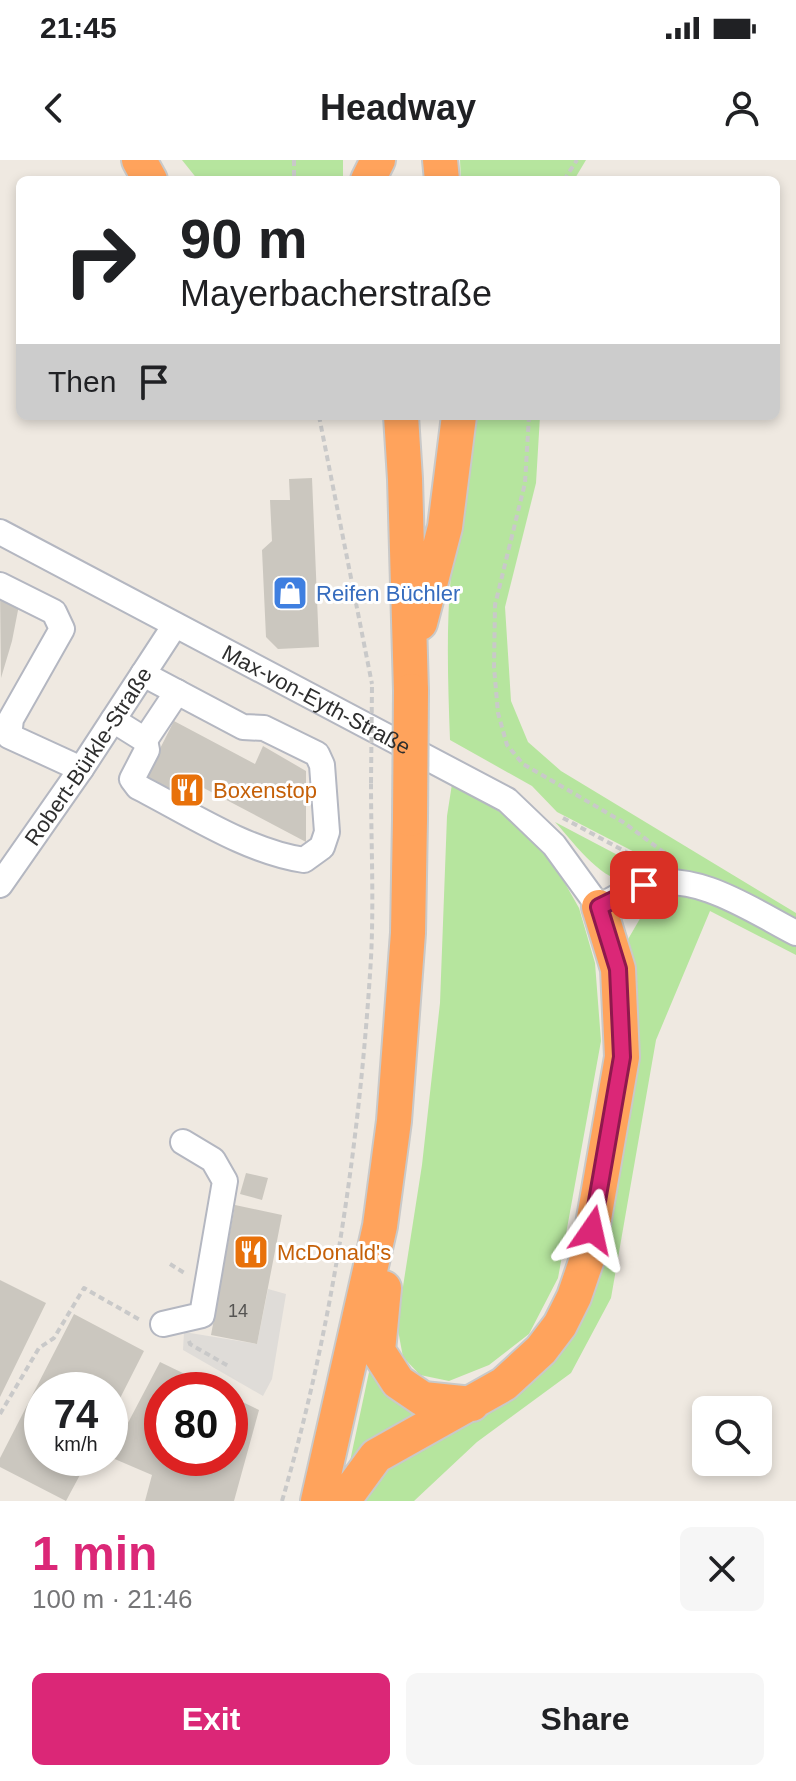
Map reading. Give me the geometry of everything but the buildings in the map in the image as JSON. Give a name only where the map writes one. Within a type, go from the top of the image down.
[{"type":"highway","points":[[318,1501],[380,1226],[394,1121],[403,1016],[408,933],[412,655],[401,420]]},
{"type":"highway","points":[[412,655],[445,527],[458,420]]},
{"type":"highway","points":[[343,1501],[376,1456],[504,1384],[541,1350],[560,1325],[574,1297],[587,1259],[622,1057],[618,969],[599,907]]},
{"type":"highway","points":[[380,1226],[385,1292],[378,1351],[398,1382],[423,1399],[472,1404]]},
{"type":"street","name":"Max-von-Eyth-Straße","points":[[0,532],[507,800],[554,845],[599,907]]},
{"type":"street","points":[[0,585],[54,612],[62,629],[11,719],[9,736],[81,769]]},
{"type":"street","name":"Robert-Bürkle-Straße","points":[[0,885],[81,769],[175,625]]},
{"type":"street","points":[[143,674],[177,692],[243,727],[264,728],[317,754],[322,765],[327,832],[322,847],[304,860],[283,857],[260,849],[138,787],[132,779],[147,750],[145,740],[177,692]]},
{"type":"street","points":[[113,720],[145,740]]},
{"type":"street","points":[[599,907],[644,885],[679,882],[725,896],[796,933]]},
{"type":"street","points":[[157,1325],[202,1315],[225,1181],[213,1160],[183,1142]]},
{"type":"path","points":[[282,1501],[312,1379],[355,1147],[371,956],[372,684],[320,420]]},
{"type":"path","points":[[529,420],[525,483],[495,605],[494,667],[498,713],[507,745],[523,764],[647,837]]},
{"type":"path","points":[[0,1414],[39,1348],[54,1338],[84,1288],[157,1325]]},
{"type":"green space","points":[[182,160],[343,160],[343,176],[195,176]]},
{"type":"green space","points":[[460,160],[586,160],[576,176],[461,176]]},
{"type":"green space","points":[[472,420],[540,420],[536,483],[505,607],[511,701],[528,742],[561,771],[796,913],[796,955],[710,911],[656,1040],[611,1298],[571,1373],[477,1442],[414,1501],[359,1501],[378,1473],[501,1406],[552,1358],[629,966],[627,941],[645,910],[674,898],[649,871],[624,880],[605,873],[555,822],[648,871],[650,860],[557,812],[532,786],[450,740],[449,595]]},
{"type":"green space","points":[[452,784],[505,815],[549,855],[579,908],[595,963],[601,1041],[558,1278],[529,1334],[489,1365],[449,1381],[420,1375],[403,1357],[397,1325],[422,1165],[440,1003],[447,816]]},
{"type":"green space","points":[[372,1358],[441,1408],[349,1466]]},
{"type":"shaded area","points":[[268,1289],[286,1294],[272,1379],[263,1396],[248,1387],[248,1372],[221,1372],[183,1350],[184,1332],[257,1344]]},
{"type":"place","name":"Reifen Büchler","points":[[290,593]]},
{"type":"place","name":"Boxenstop","points":[[187,790]]},
{"type":"place","name":"McDonald's","points":[[251,1252]]},
{"type":"route","points":[[592,1230],[622,1057],[618,969],[599,907],[644,885]]}]
